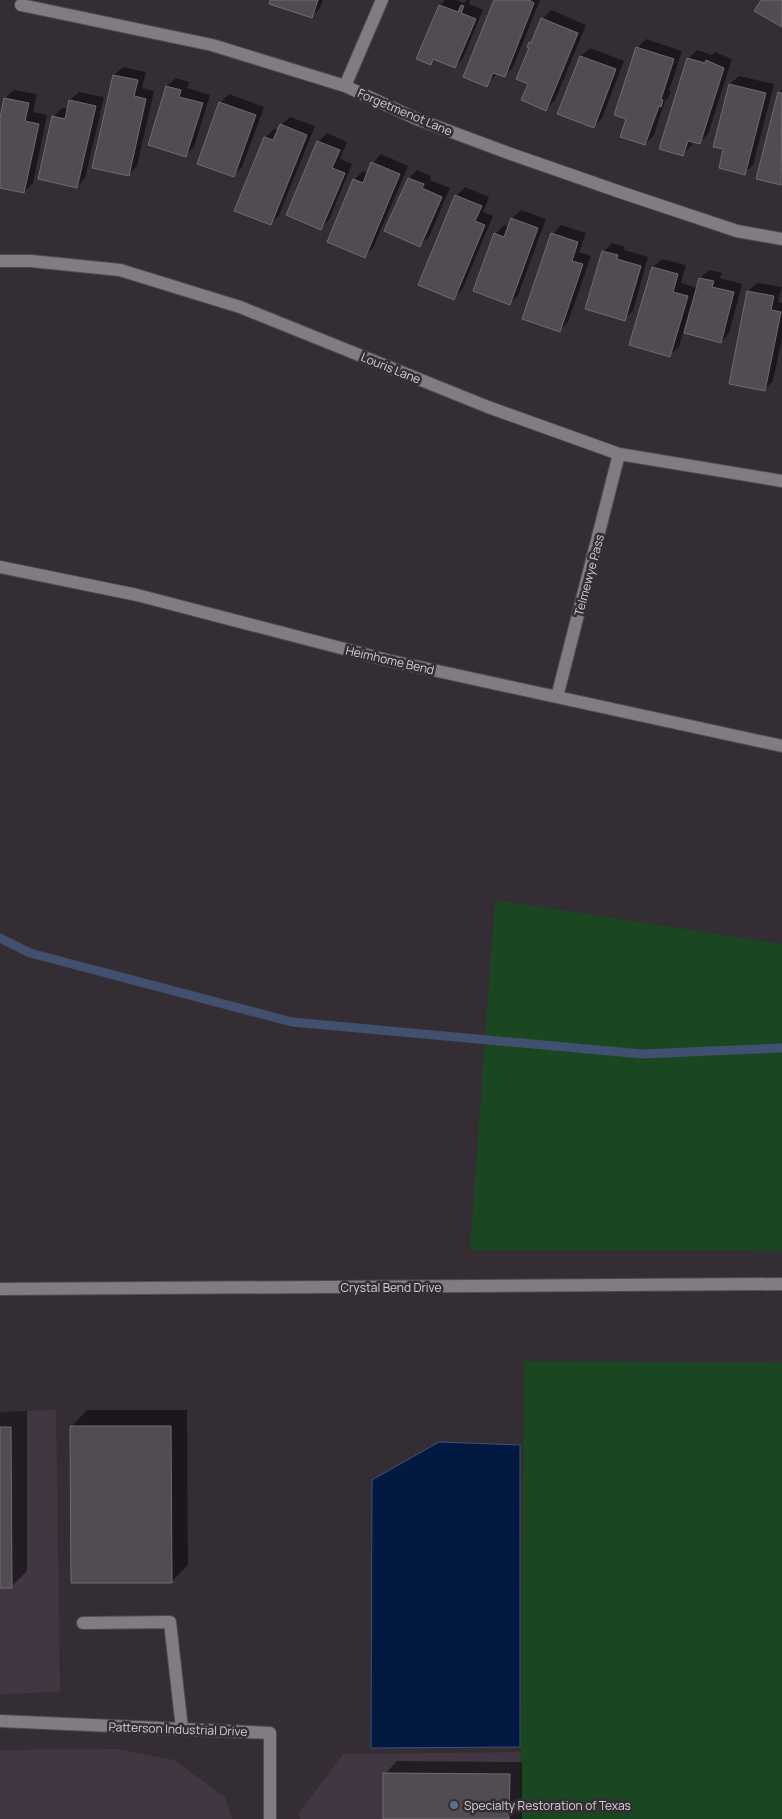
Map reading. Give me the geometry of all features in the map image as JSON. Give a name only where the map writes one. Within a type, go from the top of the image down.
[{"type":"street","points":[[345,86],[382,0]]},
{"type":"street","name":"Forgetmenot Lane","points":[[21,5],[212,45],[345,86],[417,119],[508,154],[737,232],[782,239]]},
{"type":"street","name":"Louris Lane","points":[[0,261],[31,261],[120,270],[240,307],[488,407],[619,454],[782,481]]},
{"type":"street","name":"Telmewye Pass","points":[[557,696],[619,454]]},
{"type":"street","name":"Heimhome Bend","points":[[0,567],[137,595],[387,660],[782,746]]},
{"type":"street","name":"Crystal Bend Drive","points":[[0,1289],[782,1284]]},
{"type":"street","points":[[83,1623],[170,1622],[182,1729]]},
{"type":"street","name":"Patterson Industrial Drive","points":[[0,1721],[270,1733],[270,1819]]},
{"type":"shaded area","points":[[56,1410],[60,1692],[0,1694],[0,1412]]},
{"type":"shaded area","points":[[118,1749],[174,1760],[225,1797],[232,1819],[0,1819],[0,1750]]},
{"type":"shaded area","points":[[523,1752],[524,1819],[300,1819],[299,1813],[343,1754]]},
{"type":"green space","points":[[495,900],[782,944],[782,1251],[470,1250]]},
{"type":"green space","points":[[524,1361],[782,1363],[782,1819],[520,1819]]},
{"type":"water","points":[[439,1442],[520,1445],[520,1747],[371,1748],[372,1480]]},
{"type":"building","points":[[270,0],[318,0],[312,18],[269,4]]},
{"type":"building","points":[[494,0],[529,0],[534,3],[505,77],[493,73],[487,87],[463,77]]},
{"type":"building","points":[[761,0],[782,0],[782,27],[754,11]]},
{"type":"building","points":[[439,5],[458,12],[461,5],[464,6],[461,13],[476,19],[455,68],[433,59],[431,65],[416,59]]},
{"type":"building","points":[[541,18],[578,33],[546,111],[521,100],[528,84],[516,79],[529,48],[527,47],[529,42],[531,43]]},
{"type":"building","points":[[636,47],[674,59],[661,99],[663,100],[661,107],[659,106],[645,145],[620,137],[626,119],[614,115]]},
{"type":"building","points":[[580,56],[616,69],[594,128],[557,114]]},
{"type":"building","points":[[687,58],[705,63],[706,60],[724,68],[700,144],[688,141],[683,156],[659,149]]},
{"type":"building","points":[[113,75],[138,80],[134,96],[146,99],[129,176],[92,168]]},
{"type":"building","points":[[729,84],[766,93],[745,175],[719,168],[723,149],[713,147]]},
{"type":"building","points":[[166,86],[181,90],[179,97],[203,103],[186,157],[148,145]]},
{"type":"building","points":[[778,92],[782,93],[781,185],[756,179]]},
{"type":"building","points":[[4,98],[29,103],[25,121],[39,124],[24,193],[0,188],[0,118]]},
{"type":"building","points":[[69,100],[96,106],[77,188],[38,179],[52,116],[65,119]]},
{"type":"building","points":[[219,102],[256,115],[234,177],[197,164]]},
{"type":"building","points":[[280,124],[307,135],[271,225],[234,211],[264,137],[273,140]]},
{"type":"building","points":[[317,141],[340,150],[332,168],[345,173],[321,230],[286,215]]},
{"type":"building","points":[[371,162],[400,174],[365,258],[327,242],[353,179],[363,183]]},
{"type":"building","points":[[408,178],[424,184],[422,188],[442,197],[420,247],[384,231]]},
{"type":"building","points":[[455,195],[482,206],[475,221],[485,225],[454,300],[418,285]]},
{"type":"building","points":[[511,218],[538,228],[510,305],[473,291],[494,233],[504,237]]},
{"type":"building","points":[[551,233],[578,242],[572,261],[583,264],[560,332],[522,319]]},
{"type":"building","points":[[602,251],[618,255],[617,259],[641,266],[625,321],[585,309]]},
{"type":"building","points":[[652,267],[678,274],[673,292],[688,296],[670,357],[629,345]]},
{"type":"building","points":[[699,278],[714,281],[712,287],[734,292],[721,343],[684,333]]},
{"type":"building","points":[[747,291],[774,296],[771,310],[781,312],[765,391],[729,384]]},
{"type":"building","points":[[70,1426],[171,1426],[172,1583],[71,1583]]},
{"type":"building","points":[[0,1427],[11,1427],[12,1588],[0,1588]]},
{"type":"building","points":[[383,1773],[510,1774],[509,1819],[383,1819]]},
{"type":"waterway","points":[[0,938],[30,953],[292,1022],[642,1054],[782,1048]]},
{"type":"place","name":"Specialty Restoration of Texas","points":[[454,1805]]}]
